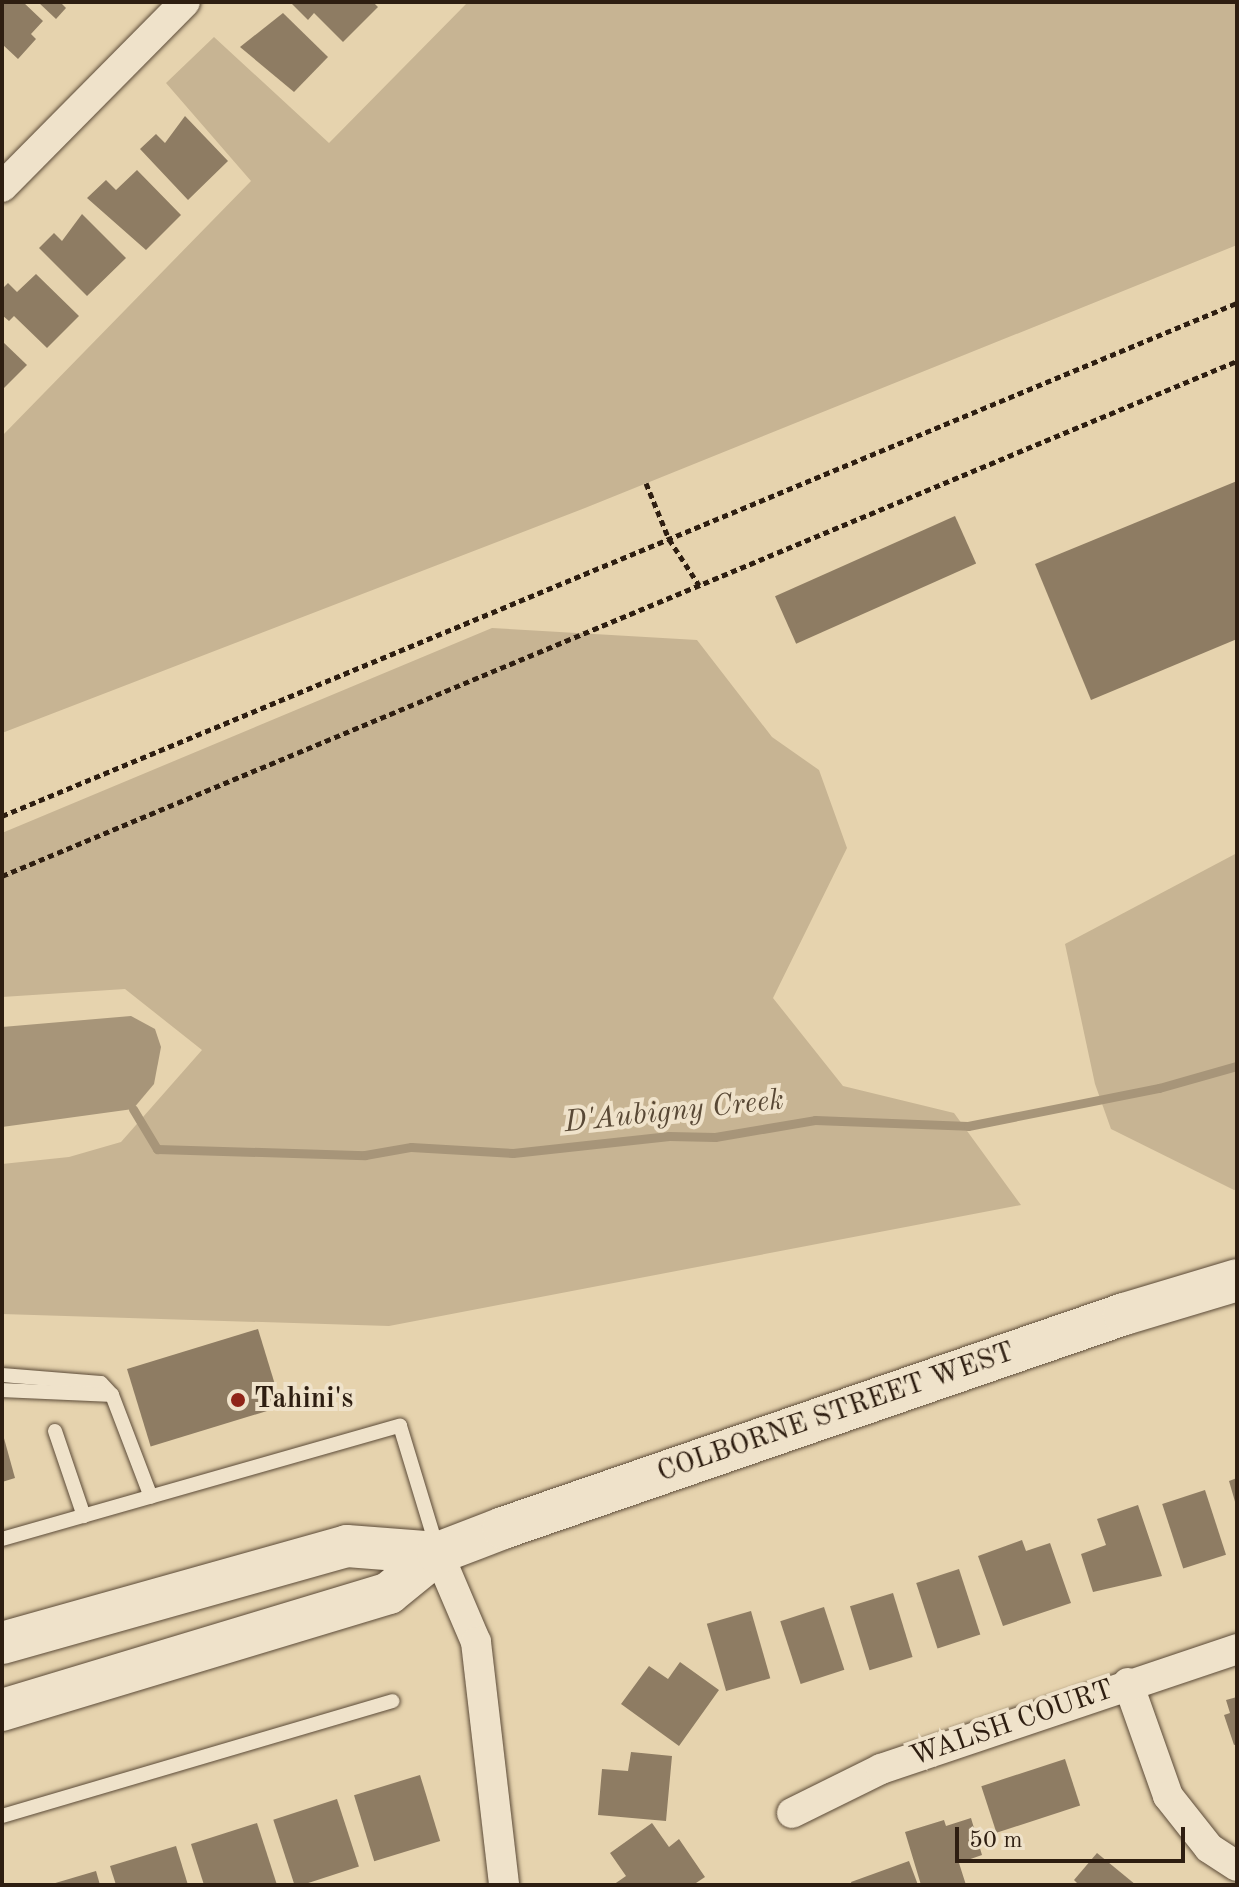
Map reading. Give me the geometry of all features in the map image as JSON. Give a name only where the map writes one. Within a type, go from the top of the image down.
[{"type":"main road","name":"COLBORNE STREET WEST","points":[[2,1710],[389,1593],[438,1553],[819,1417],[1237,1280]]},
{"type":"main road","name":"COLBORNE STREET WEST","points":[[2,1643],[347,1546],[438,1553]]},
{"type":"street","points":[[2,187],[185,2]]},
{"type":"street","points":[[438,1553],[476,1642],[504,1885]]},
{"type":"street","name":"WALSH COURT","points":[[792,1813],[881,1769],[1128,1683],[1237,1649]]},
{"type":"street","points":[[1128,1683],[1168,1796],[1209,1848],[1237,1866]]},
{"type":"lane","points":[[2,1375],[91,1379],[112,1395],[151,1497]]},
{"type":"lane","points":[[2,1390],[112,1395]]},
{"type":"lane","points":[[2,1539],[400,1426],[438,1553]]},
{"type":"lane","points":[[55,1431],[84,1516]]},
{"type":"lane","points":[[2,1816],[392,1701]]},
{"type":"path","points":[[2,816],[1237,303]]},
{"type":"path","points":[[2,876],[1237,361]]},
{"type":"path","points":[[646,483],[669,539],[699,585]]},
{"type":"shaded area","points":[[468,2],[1237,2],[1237,245],[585,508],[2,733],[2,436],[251,181],[166,83],[214,37],[329,143]]},
{"type":"shaded area","points":[[492,628],[697,640],[772,737],[819,770],[847,848],[773,998],[843,1086],[954,1113],[1021,1205],[389,1326],[2,1314],[2,1164],[69,1157],[121,1142],[202,1050],[125,989],[2,997],[2,833]]},
{"type":"shaded area","points":[[1237,853],[1237,1189],[1234,1190],[1111,1129],[1095,1084],[1065,944]]},
{"type":"shaded area","points":[[131,1016],[155,1029],[161,1047],[154,1084],[133,1109],[2,1127],[2,1027]]},
{"type":"building","points":[[2,2],[23,2],[43,21],[31,34],[36,39],[18,59],[2,44]]},
{"type":"building","points":[[38,2],[60,2],[66,8],[56,19]]},
{"type":"building","points":[[290,2],[373,2],[378,7],[343,42],[314,13],[308,20]]},
{"type":"building","points":[[283,13],[328,57],[294,92],[240,47]]},
{"type":"building","points":[[185,116],[228,161],[188,200],[140,149],[156,134],[165,143]]},
{"type":"building","points":[[137,170],[181,215],[146,250],[87,198],[106,180],[116,190]]},
{"type":"building","points":[[82,214],[126,258],[87,296],[39,248],[54,233],[62,241]]},
{"type":"building","points":[[36,274],[79,316],[47,348],[14,316],[9,321],[2,315],[2,289],[8,283],[17,292]]},
{"type":"building","points":[[2,341],[27,365],[2,390]]},
{"type":"building","points":[[1237,481],[1237,639],[1091,700],[1035,564]]},
{"type":"building","points":[[955,516],[976,564],[796,644],[775,596]]},
{"type":"building","points":[[258,1329],[282,1406],[151,1447],[127,1369]]},
{"type":"building","points":[[2,1431],[15,1478],[2,1482]]},
{"type":"building","points":[[1237,1478],[1237,1505],[1236,1505],[1229,1481]]},
{"type":"building","points":[[1205,1490],[1226,1555],[1183,1569],[1162,1504]]},
{"type":"building","points":[[1138,1505],[1162,1576],[1093,1592],[1081,1554],[1106,1545],[1097,1519]]},
{"type":"building","points":[[1022,1540],[1026,1551],[1050,1543],[1071,1603],[1003,1626],[978,1556]]},
{"type":"building","points":[[959,1569],[980,1635],[938,1649],[916,1583]]},
{"type":"building","points":[[893,1593],[913,1657],[870,1670],[850,1606]]},
{"type":"building","points":[[824,1607],[844,1670],[801,1684],[780,1621]]},
{"type":"building","points":[[751,1611],[770,1678],[726,1691],[707,1624]]},
{"type":"building","points":[[680,1662],[719,1690],[679,1746],[621,1704],[649,1666],[668,1679]]},
{"type":"building","points":[[1237,1697],[1237,1744],[1234,1745],[1224,1715],[1230,1713],[1226,1700]]},
{"type":"building","points":[[631,1752],[672,1756],[666,1821],[598,1815],[602,1769],[628,1771]]},
{"type":"building","points":[[1065,1759],[1080,1806],[996,1833],[981,1786]]},
{"type":"building","points":[[420,1775],[440,1841],[374,1861],[354,1795]]},
{"type":"building","points":[[337,1799],[359,1867],[294,1885],[273,1820]]},
{"type":"building","points":[[971,1818],[982,1855],[959,1863],[966,1885],[921,1885],[905,1832],[944,1820],[946,1826]]},
{"type":"building","points":[[257,1823],[277,1885],[204,1885],[191,1844]]},
{"type":"building","points":[[652,1823],[669,1847],[679,1839],[705,1877],[693,1885],[613,1885],[626,1876],[610,1853]]},
{"type":"building","points":[[176,1846],[188,1885],[116,1885],[110,1866]]},
{"type":"building","points":[[1097,1853],[1136,1885],[1079,1885],[1074,1880]]},
{"type":"building","points":[[909,1861],[918,1885],[852,1885],[851,1882]]},
{"type":"building","points":[[96,1871],[100,1885],[52,1885],[52,1884]]},
{"type":"waterway","name":"D'Aubigny Creek","points":[[133,1109],[157,1149],[365,1155],[411,1147],[513,1153],[669,1136],[715,1137],[815,1120],[968,1126],[1159,1088],[1237,1066]]},
{"type":"place","name":"Tahini's","points":[[238,1400]]}]
